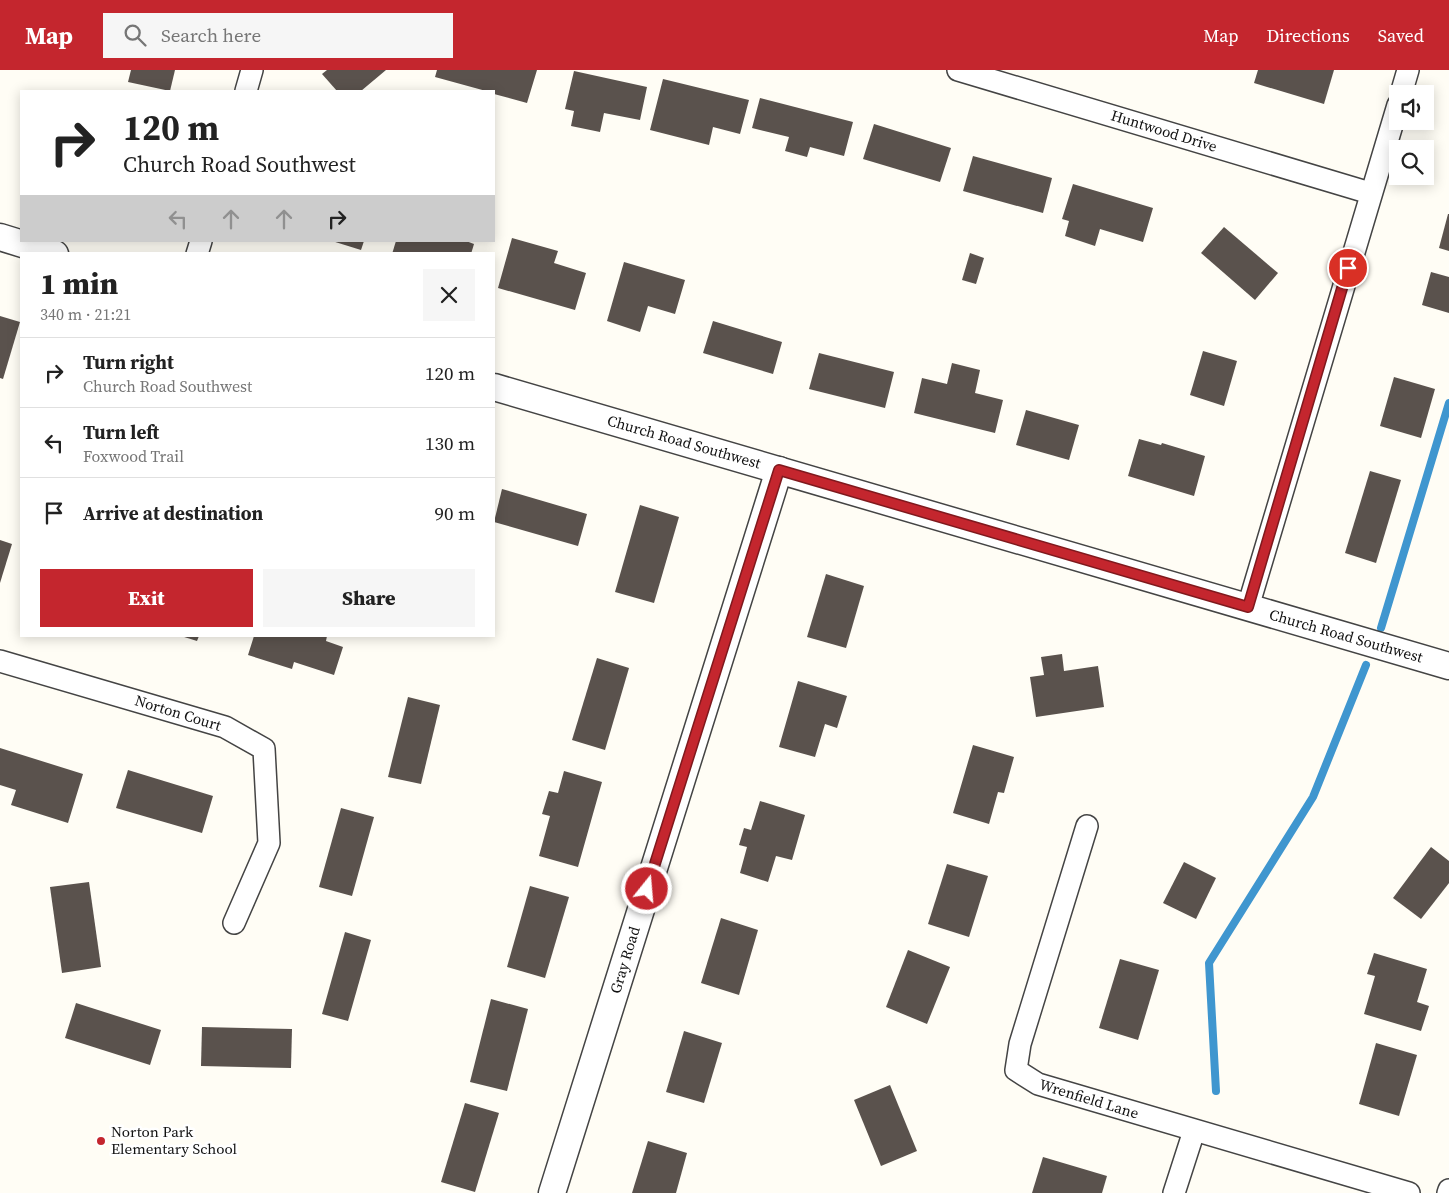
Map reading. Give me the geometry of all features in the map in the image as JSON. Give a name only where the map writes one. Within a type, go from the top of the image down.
[{"type":"street","points":[[246,90],[252,70]]},
{"type":"street","name":"Huntwood Drive","points":[[958,70],[1370,193]]},
{"type":"street","points":[[1404,85],[1408,70]]},
{"type":"street","points":[[1248,607],[1390,130]]},
{"type":"street","points":[[0,237],[48,252]]},
{"type":"street","name":"Church Road Southwest","points":[[495,386],[1449,666]]},
{"type":"street","name":"Gray Road","points":[[552,1193],[779,470]]},
{"type":"street","name":"Norton Court","points":[[0,661],[225,727],[264,749],[270,843],[234,924]]},
{"type":"street","name":"Wrenfield Lane","points":[[1087,826],[1020,1044],[1016,1070],[1038,1084],[1409,1193]]},
{"type":"street","points":[[1174,1193],[1194,1131]]},
{"type":"building","points":[[131,70],[175,70],[170,90],[128,82]]},
{"type":"building","points":[[327,70],[386,70],[362,90],[336,90],[322,74]]},
{"type":"building","points":[[437,70],[537,70],[527,103],[495,94],[495,90],[482,90],[435,77]]},
{"type":"building","points":[[1258,70],[1334,70],[1324,104],[1254,83]]},
{"type":"building","points":[[574,71],[647,87],[640,120],[604,113],[600,132],[571,126],[574,111],[565,109]]},
{"type":"building","points":[[663,79],[749,100],[740,134],[713,127],[709,145],[650,130]]},
{"type":"building","points":[[760,98],[853,122],[844,156],[810,147],[807,157],[785,151],[789,137],[752,128]]},
{"type":"building","points":[[874,124],[951,148],[940,182],[863,159]]},
{"type":"building","points":[[973,156],[1052,178],[1043,213],[963,191]]},
{"type":"building","points":[[1073,184],[1153,208],[1143,242],[1100,229],[1095,246],[1065,236],[1069,221],[1062,219]]},
{"type":"building","points":[[1449,214],[1449,251],[1439,248]]},
{"type":"building","points":[[1224,227],[1278,273],[1255,300],[1201,253]]},
{"type":"building","points":[[512,238],[558,251],[554,263],[586,273],[575,310],[498,288]]},
{"type":"building","points":[[335,242],[364,242],[361,250]]},
{"type":"building","points":[[396,242],[469,242],[474,244],[472,252],[393,252]]},
{"type":"building","points":[[970,253],[984,258],[976,284],[962,280]]},
{"type":"building","points":[[624,262],[685,280],[675,314],[648,306],[640,332],[607,321]]},
{"type":"building","points":[[1431,272],[1449,277],[1449,313],[1422,305]]},
{"type":"building","points":[[0,316],[20,322],[3,379],[0,378]]},
{"type":"building","points":[[713,321],[782,342],[773,374],[703,353]]},
{"type":"building","points":[[1203,351],[1237,361],[1224,406],[1190,395]]},
{"type":"building","points":[[819,353],[894,372],[885,408],[809,389]]},
{"type":"building","points":[[952,363],[980,370],[975,393],[1003,400],[995,433],[914,413],[922,378],[947,384]]},
{"type":"building","points":[[1394,377],[1435,389],[1421,438],[1380,426]]},
{"type":"building","points":[[1026,410],[1079,425],[1069,460],[1016,445]]},
{"type":"building","points":[[1139,439],[1161,445],[1162,443],[1205,456],[1194,496],[1128,476]]},
{"type":"building","points":[[1370,471],[1401,480],[1376,563],[1345,553]]},
{"type":"building","points":[[502,489],[587,514],[578,546],[495,522]]},
{"type":"building","points":[[640,505],[679,517],[654,603],[615,592]]},
{"type":"building","points":[[0,540],[12,544],[0,583]]},
{"type":"building","points":[[826,574],[864,586],[846,648],[807,637]]},
{"type":"building","points":[[184,637],[199,637],[197,641]]},
{"type":"building","points":[[254,637],[327,637],[326,641],[343,647],[334,675],[294,662],[292,669],[248,655]]},
{"type":"building","points":[[1062,654],[1064,671],[1098,666],[1104,707],[1036,717],[1030,677],[1044,675],[1041,657]]},
{"type":"building","points":[[597,658],[629,668],[605,750],[572,740]]},
{"type":"building","points":[[798,681],[847,696],[837,728],[825,724],[815,757],[779,747]]},
{"type":"building","points":[[408,697],[440,705],[421,784],[388,777]]},
{"type":"building","points":[[973,745],[1014,757],[1004,793],[998,792],[989,824],[953,813]]},
{"type":"building","points":[[0,748],[83,774],[68,823],[11,805],[16,790],[0,785]]},
{"type":"building","points":[[128,770],[213,796],[202,833],[116,808]]},
{"type":"building","points":[[564,771],[602,782],[578,867],[539,856],[550,816],[542,814],[549,791],[558,793]]},
{"type":"building","points":[[760,801],[805,815],[792,860],[776,856],[768,882],[740,873],[747,847],[739,845],[744,828],[751,830]]},
{"type":"building","points":[[341,808],[374,817],[352,896],[319,887]]},
{"type":"building","points":[[1431,847],[1449,861],[1449,883],[1421,919],[1393,898]]},
{"type":"building","points":[[1184,862],[1216,878],[1196,919],[1163,903]]},
{"type":"building","points":[[947,864],[988,876],[969,937],[928,924]]},
{"type":"building","points":[[89,882],[101,967],[62,973],[50,887]]},
{"type":"building","points":[[530,886],[569,897],[545,978],[507,967]]},
{"type":"building","points":[[721,918],[758,930],[739,995],[701,983]]},
{"type":"building","points":[[345,932],[371,940],[348,1021],[322,1014]]},
{"type":"building","points":[[908,950],[950,967],[927,1024],[886,1007]]},
{"type":"building","points":[[1374,953],[1427,969],[1417,1002],[1429,1006],[1421,1031],[1364,1014],[1375,976],[1367,974]]},
{"type":"building","points":[[1120,959],[1159,970],[1138,1040],[1099,1028]]},
{"type":"building","points":[[491,999],[528,1009],[507,1091],[470,1082]]},
{"type":"building","points":[[76,1003],[161,1030],[150,1065],[65,1038]]},
{"type":"building","points":[[202,1027],[292,1029],[291,1068],[201,1066]]},
{"type":"building","points":[[684,1031],[722,1043],[704,1103],[666,1092]]},
{"type":"building","points":[[1376,1043],[1417,1055],[1399,1116],[1359,1104]]},
{"type":"building","points":[[890,1085],[917,1151],[881,1166],[854,1100]]},
{"type":"building","points":[[465,1103],[499,1113],[475,1192],[441,1182]]},
{"type":"building","points":[[648,1141],[687,1153],[676,1193],[632,1193]]},
{"type":"building","points":[[1043,1157],[1107,1176],[1102,1193],[1032,1193]]},
{"type":"waterway","points":[[1381,628],[1449,403]]},
{"type":"waterway","points":[[1216,1091],[1209,963],[1313,797],[1366,665]]},
{"type":"place","name":"Norton Park Elementary School","points":[[101,1141]]},
{"type":"route","points":[[647,889],[779,470],[1248,607],[1348,268]]}]
